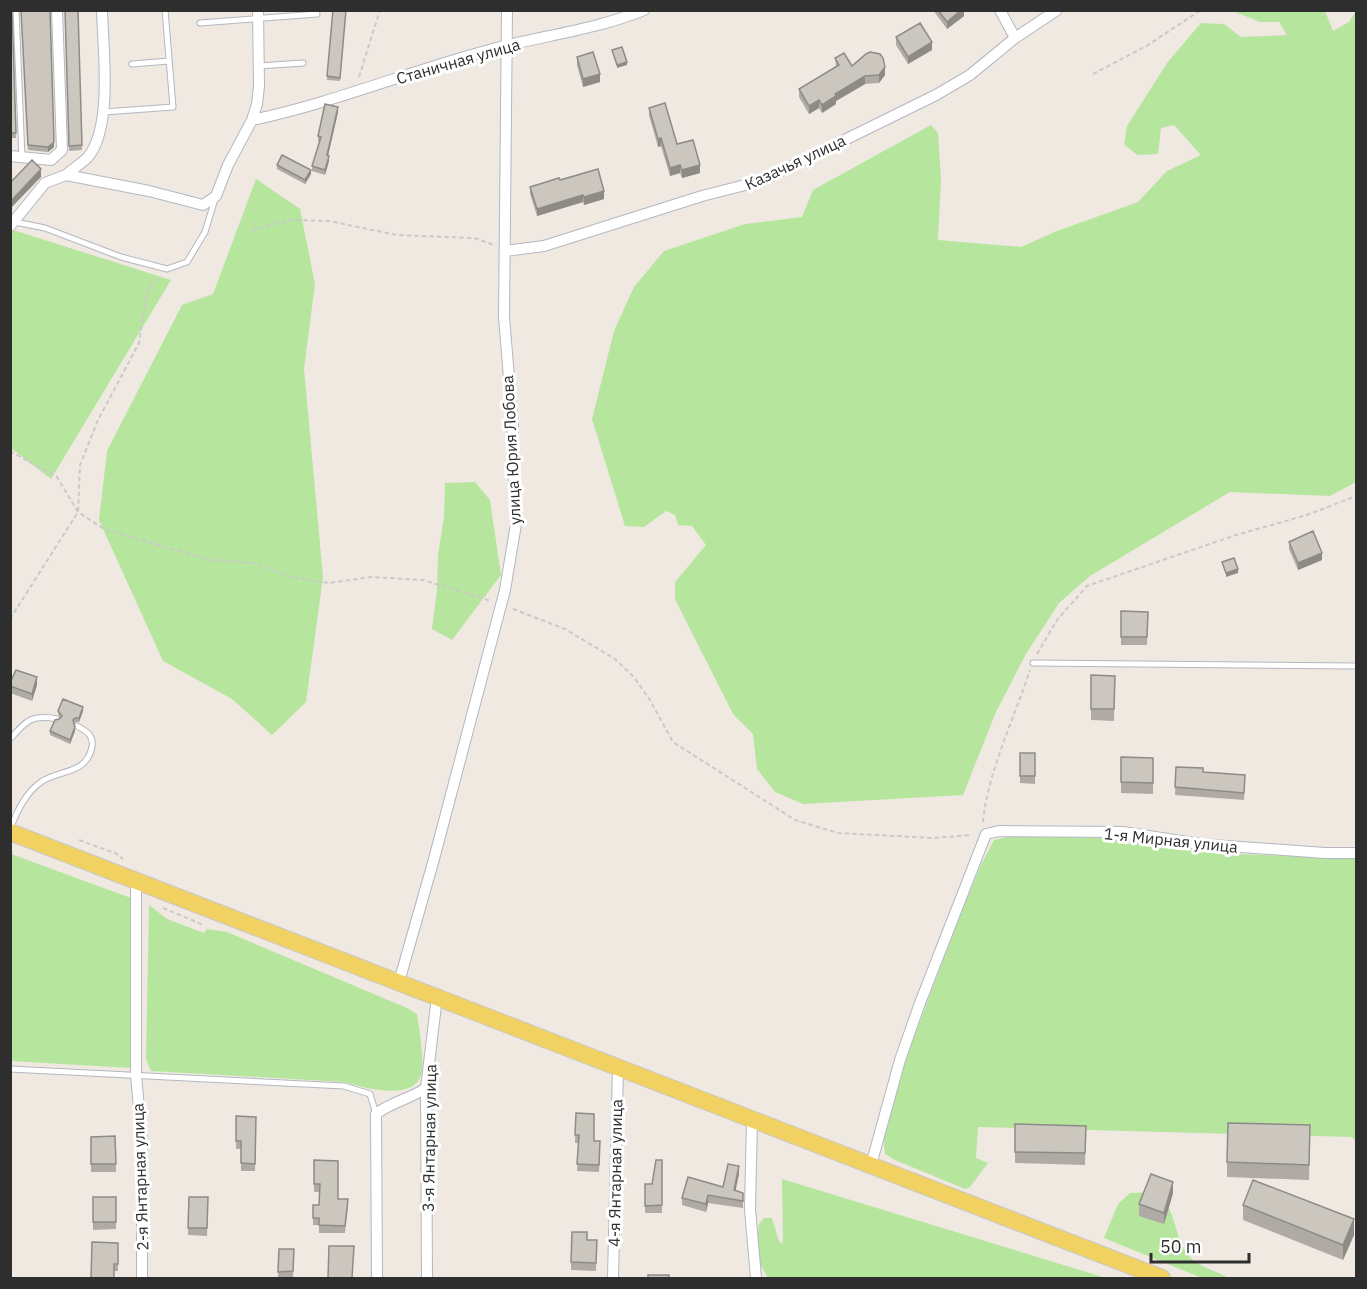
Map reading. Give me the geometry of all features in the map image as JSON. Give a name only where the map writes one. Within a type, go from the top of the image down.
[{"type":"main road","points":[[10,830],[1162,1278]]},
{"type":"street","points":[[16,157],[51,160],[62,150],[57,10]]},
{"type":"street","points":[[13,224],[45,183],[66,175],[88,156],[100,135],[104,112],[102,10]]},
{"type":"street","name":"улица Юрия Лобова","points":[[399,982],[501,604],[513,552],[517,518],[512,456],[513,426],[504,316],[507,10]]},
{"type":"street","name":"Станичная улица","points":[[252,120],[274,116],[507,46],[603,24],[644,10]]},
{"type":"street","points":[[1000,10],[1015,38]]},
{"type":"street","name":"Казачья улица","points":[[505,250],[544,246],[683,202],[760,181],[936,95],[970,75],[1015,38],[1057,10]]},
{"type":"street","points":[[66,175],[149,191],[203,205],[216,196],[241,139],[252,120],[258,95],[258,14]]},
{"type":"street","name":"1-я Мирная улица","points":[[986,834],[999,831],[1123,832],[1200,844],[1356,853]]},
{"type":"street","points":[[871,1164],[900,1060],[986,834]]},
{"type":"street","name":"2-я Янтарная улица","points":[[136,880],[136,1075],[142,1141],[142,1278]]},
{"type":"street","name":"3-я Янтарная улица","points":[[427,1278],[426,1088],[437,997]]},
{"type":"street","name":"4-я Янтарная улица","points":[[613,1278],[618,1067]]},
{"type":"street","points":[[376,1278],[376,1114],[386,1106],[415,1096],[426,1088]]},
{"type":"street","points":[[753,1119],[750,1209],[756,1278]]},
{"type":"lane","points":[[16,10],[16,157]]},
{"type":"lane","points":[[104,112],[173,107],[165,10]]},
{"type":"lane","points":[[200,23],[258,14],[317,14]]},
{"type":"lane","points":[[132,64],[169,61]]},
{"type":"lane","points":[[258,66],[303,63]]},
{"type":"lane","points":[[13,224],[45,228],[121,257],[167,269],[187,262],[205,232],[216,196]]},
{"type":"lane","points":[[1033,663],[1356,666]]},
{"type":"lane","points":[[10,739],[24,723],[34,717],[44,716],[57,719]]},
{"type":"lane","points":[[10,830],[18,809],[31,792],[42,782],[76,770],[90,756],[93,741],[89,732],[77,726]]},
{"type":"lane","points":[[10,1069],[344,1086],[370,1094],[376,1114]]},
{"type":"path","points":[[355,91],[380,10]]},
{"type":"path","points":[[1093,74],[1148,45],[1201,10]]},
{"type":"path","points":[[252,230],[291,220],[329,221],[397,235],[474,238],[505,250]]},
{"type":"path","points":[[10,619],[78,512],[80,465],[98,420],[139,343],[147,290],[167,269]]},
{"type":"path","points":[[10,451],[57,477],[78,512],[104,529],[210,560],[255,563],[290,577],[329,583],[371,577],[423,580],[501,604],[565,629],[615,659],[634,677],[650,700],[673,742],[795,820],[838,833],[933,838],[986,834],[983,822],[984,808],[998,760],[1033,663],[1057,620],[1087,586],[1236,535],[1307,515],[1356,496]]},
{"type":"green space","points":[[1233,11],[1325,11],[1333,31],[1349,22],[1356,11],[1356,482],[1330,496],[1230,492],[1090,576],[1059,603],[1026,654],[996,712],[963,795],[803,804],[775,792],[757,769],[753,734],[733,714],[675,599],[675,582],[706,545],[692,526],[678,525],[675,515],[666,511],[644,527],[625,526],[592,419],[614,331],[634,287],[664,251],[745,224],[802,217],[813,190],[931,125],[938,133],[941,180],[938,240],[1021,247],[1057,231],[1138,202],[1167,171],[1201,155],[1174,125],[1161,128],[1158,154],[1137,155],[1124,144],[1127,126],[1167,63],[1201,23],[1224,24],[1241,37],[1287,35],[1279,22],[1260,22]]},
{"type":"green space","points":[[256,179],[300,209],[315,284],[304,369],[323,577],[306,702],[272,735],[232,699],[163,661],[99,520],[107,451],[182,305],[213,294]]},
{"type":"green space","points":[[10,229],[171,280],[51,479],[11,448]]},
{"type":"green space","points":[[475,482],[490,500],[501,575],[452,640],[432,629],[437,591],[438,555],[444,517],[445,483]]},
{"type":"green space","points":[[1012,836],[1103,838],[1216,853],[1356,859],[1356,1141],[1351,1137],[978,1127],[976,1158],[988,1163],[970,1187],[965,1189],[885,1154],[883,1136],[906,1058],[963,908],[994,840]]},
{"type":"green space","points":[[11,854],[131,898],[130,1068],[11,1061]]},
{"type":"green space","points":[[149,905],[167,919],[204,933],[207,929],[227,932],[417,1014],[422,1062],[421,1075],[416,1083],[408,1088],[386,1090],[344,1082],[151,1071],[146,1059]]},
{"type":"green space","points":[[782,1179],[1106,1278],[768,1278],[755,1255],[759,1224],[764,1218],[772,1218],[779,1241],[783,1244]]},
{"type":"green space","points":[[1154,1192],[1168,1206],[1181,1242],[1191,1258],[1226,1278],[1202,1278],[1104,1238],[1118,1204],[1130,1193]]},
{"type":"building","points":[[10,10],[12,10],[16,133],[10,133]]},
{"type":"building","points":[[21,10],[50,10],[54,142],[48,147],[28,145]]},
{"type":"building","points":[[65,10],[78,10],[82,145],[69,146]]},
{"type":"building","points":[[333,10],[346,10],[340,78],[327,76]]},
{"type":"building","points":[[938,10],[961,10],[947,22]]},
{"type":"building","points":[[920,23],[932,42],[908,57],[896,37]]},
{"type":"building","points":[[622,47],[627,62],[617,65],[612,50]]},
{"type":"building","points":[[593,52],[600,74],[583,79],[577,57]]},
{"type":"building","points":[[870,52],[880,54],[883,58],[885,67],[879,75],[865,76],[835,94],[836,96],[822,105],[819,100],[809,106],[799,89],[839,65],[835,58],[844,53],[852,66]]},
{"type":"building","points":[[665,103],[677,144],[693,140],[700,165],[682,170],[680,165],[670,168],[649,108]]},
{"type":"building","points":[[325,104],[338,107],[325,170],[312,166],[321,137],[318,136]]},
{"type":"building","points":[[282,155],[311,170],[305,180],[277,165]]},
{"type":"building","points":[[32,160],[41,169],[10,202],[10,183]]},
{"type":"building","points":[[598,169],[604,191],[537,209],[530,187]]},
{"type":"building","points":[[1313,531],[1322,553],[1298,563],[1289,542]]},
{"type":"building","points":[[1234,558],[1238,569],[1226,573],[1222,562]]},
{"type":"building","points":[[1121,611],[1148,612],[1147,637],[1121,637]]},
{"type":"building","points":[[16,670],[37,677],[32,694],[10,686]]},
{"type":"building","points":[[1091,675],[1115,676],[1114,709],[1091,709]]},
{"type":"building","points":[[63,699],[83,707],[79,718],[73,720],[75,727],[70,740],[50,731],[55,720],[62,716],[58,711]]},
{"type":"building","points":[[1020,753],[1035,753],[1035,776],[1020,776]]},
{"type":"building","points":[[1121,757],[1153,758],[1153,783],[1121,782]]},
{"type":"building","points":[[1176,767],[1203,768],[1203,772],[1245,775],[1244,793],[1175,787]]},
{"type":"building","points":[[576,1113],[594,1114],[594,1141],[600,1141],[599,1165],[577,1164],[579,1135],[575,1135]]},
{"type":"building","points":[[236,1116],[256,1117],[255,1164],[241,1163],[241,1141],[236,1141]]},
{"type":"building","points":[[1228,1123],[1310,1125],[1309,1165],[1227,1162]]},
{"type":"building","points":[[1015,1124],[1086,1126],[1085,1153],[1015,1152]]},
{"type":"building","points":[[115,1136],[116,1164],[91,1164],[91,1137]]},
{"type":"building","points":[[314,1160],[338,1161],[338,1199],[348,1199],[345,1226],[319,1225],[319,1218],[313,1218],[313,1205],[319,1205],[320,1184],[314,1184]]},
{"type":"building","points":[[656,1160],[662,1160],[662,1205],[645,1206],[645,1184],[652,1184]]},
{"type":"building","points":[[728,1164],[739,1166],[734,1190],[743,1193],[743,1201],[708,1195],[706,1204],[682,1198],[688,1177],[723,1187]]},
{"type":"building","points":[[1151,1174],[1173,1182],[1164,1213],[1139,1204]]},
{"type":"building","points":[[1253,1180],[1354,1219],[1343,1245],[1243,1205]]},
{"type":"building","points":[[93,1197],[116,1197],[116,1222],[93,1222]]},
{"type":"building","points":[[189,1197],[208,1197],[207,1228],[188,1228]]},
{"type":"building","points":[[572,1232],[587,1232],[587,1240],[597,1240],[596,1263],[571,1262]]},
{"type":"building","points":[[92,1242],[118,1243],[118,1264],[114,1264],[114,1278],[91,1278]]},
{"type":"building","points":[[329,1246],[354,1246],[352,1278],[328,1278]]},
{"type":"building","points":[[279,1249],[294,1249],[293,1271],[278,1272]]},
{"type":"building","points":[[648,1275],[669,1275],[669,1278],[648,1278]]}]
